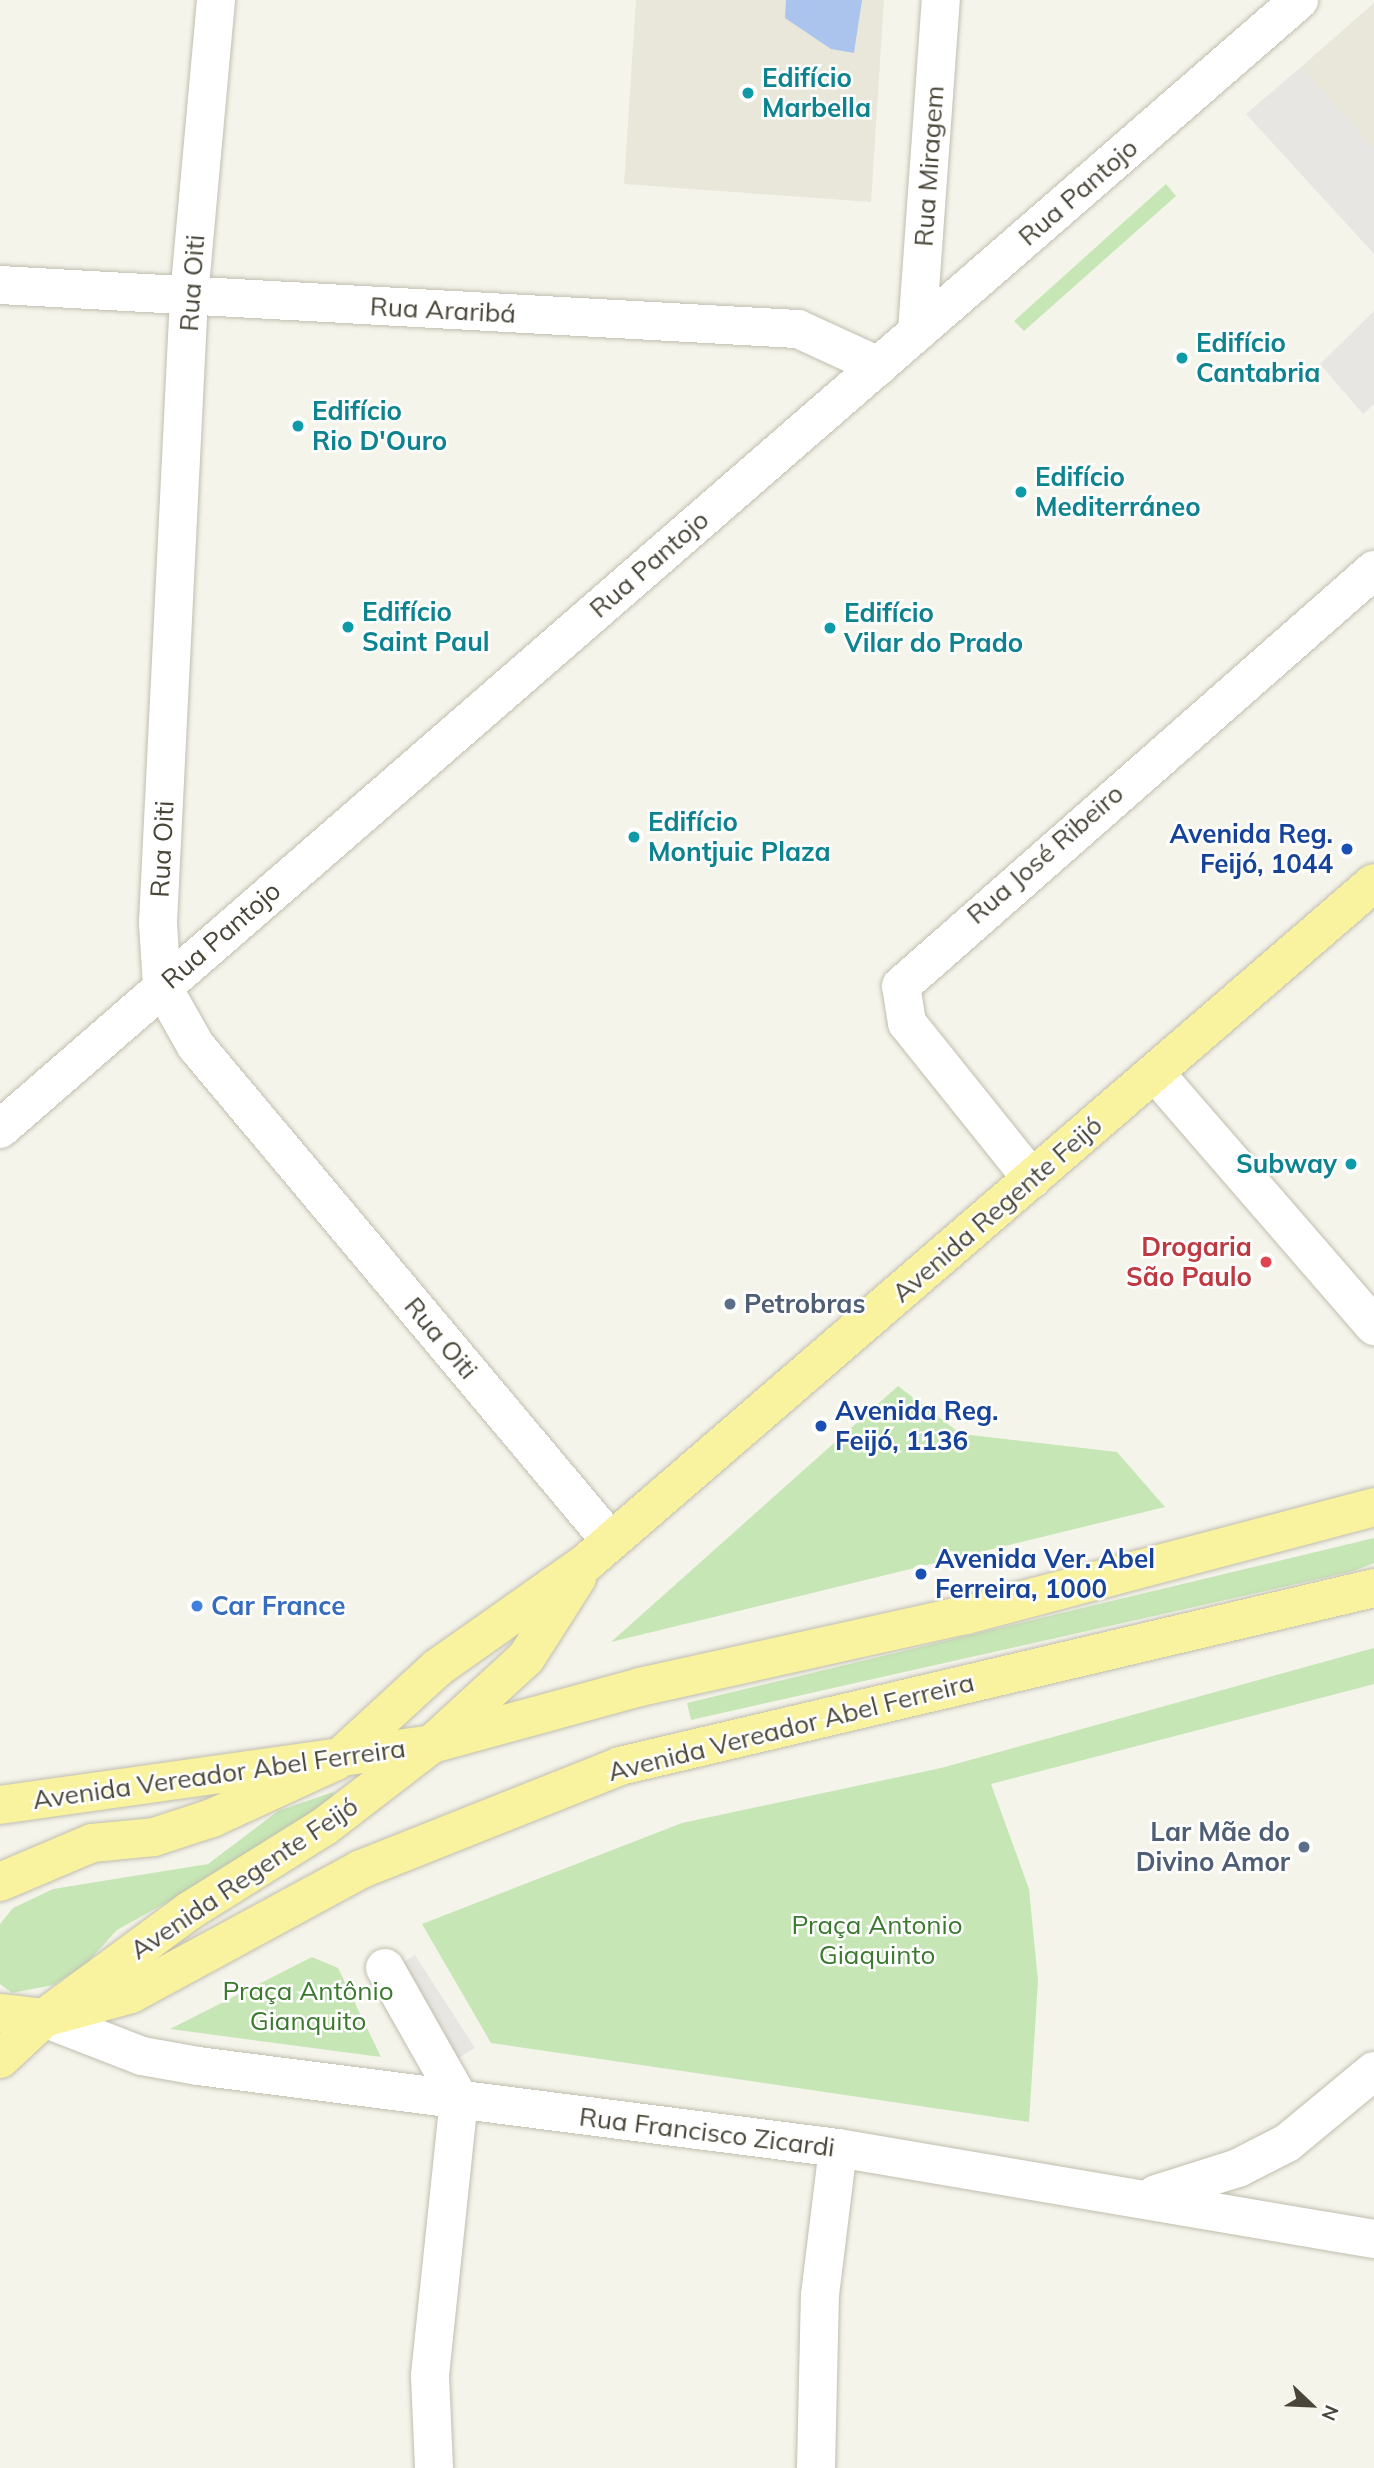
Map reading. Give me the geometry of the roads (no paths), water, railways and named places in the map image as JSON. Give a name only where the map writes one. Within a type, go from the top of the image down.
[{"type":"main road","name":"Avenida Regente Feijó","points":[[0,1882],[92,1843],[154,1837],[212,1818],[336,1761],[437,1668],[598,1550],[1374,883]]},
{"type":"main road","name":"Avenida Vereador Abel Ferreira","points":[[0,1805],[336,1761],[432,1744],[640,1687],[979,1612],[1374,1507]]},
{"type":"main road","name":"Avenida Regente Feijó","points":[[0,2059],[44,2018],[189,1911],[325,1826],[432,1744],[526,1658],[598,1550]]},
{"type":"main road","name":"Avenida Vereador Abel Ferreira","points":[[0,2013],[44,2018],[131,1994],[359,1870],[620,1766],[1374,1588]]},
{"type":"street","name":"Rua Oiti","points":[[216,0],[189,297],[158,923],[162,986],[196,1046],[598,1550]]},
{"type":"street","name":"Rua Miragem","points":[[917,332],[941,0]]},
{"type":"street","name":"Rua Pantojo","points":[[0,1129],[879,366],[1275,7]]},
{"type":"street","name":"Rua Araribá","points":[[0,285],[798,329],[879,366]]},
{"type":"street","name":"Rua José Ribeiro","points":[[1032,1179],[907,1023],[901,986],[1374,570]]},
{"type":"street","points":[[1155,1073],[1374,1326]]},
{"type":"street","points":[[385,1968],[459,2099],[430,2376],[434,2468]]},
{"type":"street","name":"Rua Francisco Zicardi","points":[[44,2018],[142,2056],[838,2148],[1151,2196],[1374,2239]]},
{"type":"street","points":[[1151,2196],[1238,2168],[1287,2143],[1374,2071]]},
{"type":"street","points":[[816,2468],[820,2295],[838,2148]]},
{"type":"water","points":[[786,0],[862,0],[854,53],[831,49],[785,18]]},
{"type":"place","name":"Edifício Marbella","points":[[748,93]]},
{"type":"place","name":"Edifício Cantabria","points":[[1182,358]]},
{"type":"place","name":"Edifício Rio D'Ouro","points":[[298,426]]},
{"type":"place","name":"Edifício Mediterráneo","points":[[1021,492]]},
{"type":"place","name":"Edifício Saint Paul","points":[[348,627]]},
{"type":"place","name":"Edifício Vilar do Prado","points":[[830,628]]},
{"type":"place","name":"Edifício Montjuic Plaza","points":[[634,837]]},
{"type":"place","name":"Avenida Reg. Feijó, 1044","points":[[1347,849]]},
{"type":"place","name":"Subway","points":[[1351,1164]]},
{"type":"place","name":"Drogaria São Paulo","points":[[1266,1262]]},
{"type":"place","name":"Petrobras","points":[[730,1304]]},
{"type":"place","name":"Avenida Reg. Feijó, 1136","points":[[821,1426]]},
{"type":"place","name":"Avenida Ver. Abel Ferreira, 1000","points":[[921,1574]]},
{"type":"place","name":"Car France","points":[[197,1606]]},
{"type":"place","name":"Lar Mãe do Divino Amor","points":[[1304,1847]]},
{"type":"park label","name":"Praça Antonio Giaquinto","points":[[877,1940]]},
{"type":"park label","name":"Praça Antônio Gianquito","points":[[308,2006]]}]
